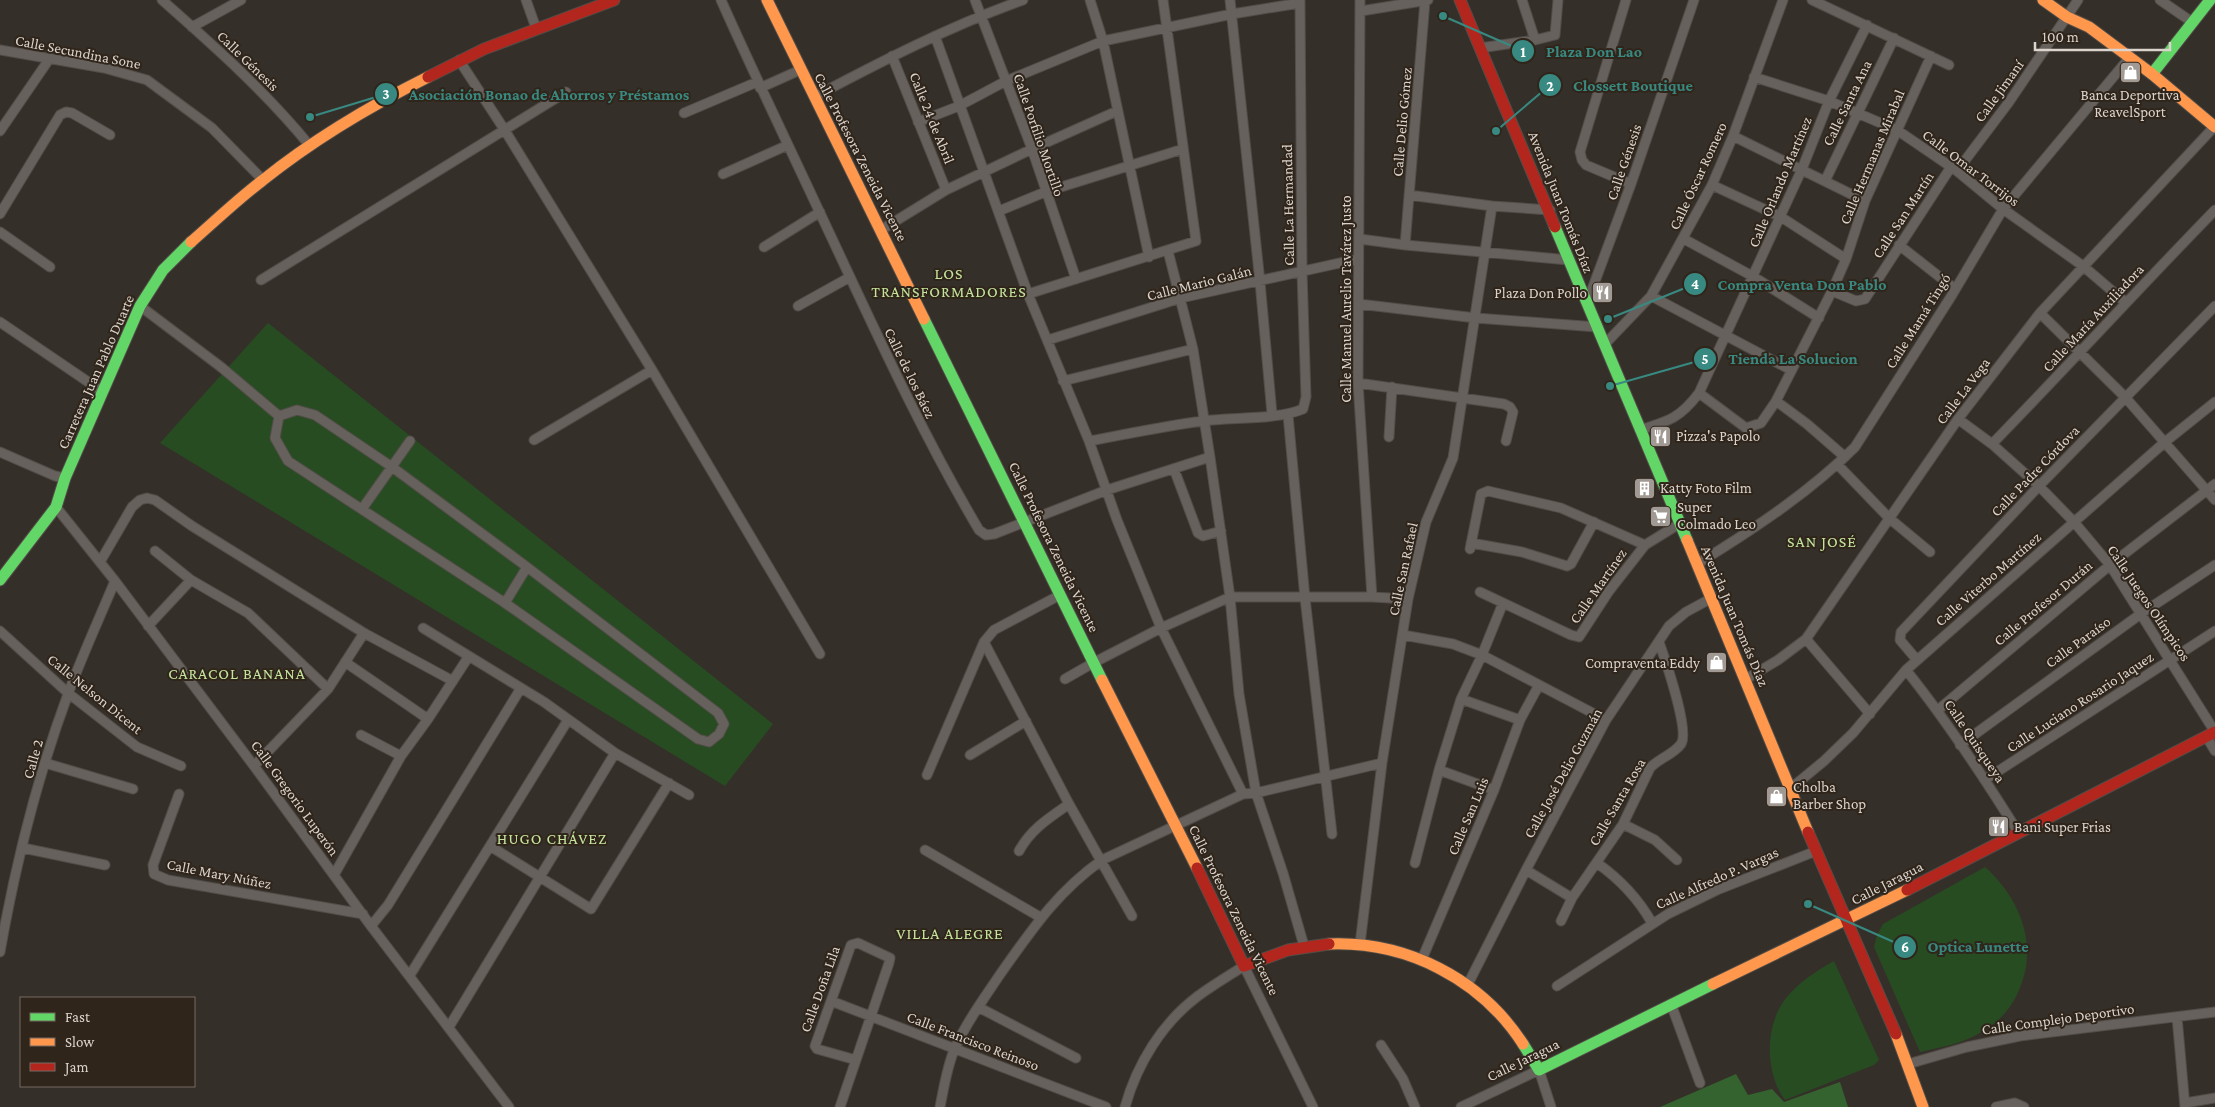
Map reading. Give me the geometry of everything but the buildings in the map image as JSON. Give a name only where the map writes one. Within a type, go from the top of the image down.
[{"type":"street","name":"Calle Génesis","points":[[162,0],[232,63],[290,122],[310,146]]},
{"type":"street","points":[[192,27],[241,0]]},
{"type":"street","points":[[526,0],[536,28]]},
{"type":"street","name":"Carretera Juan Pablo Duarte","points":[[0,580],[56,507],[65,478],[140,306],[163,270],[191,242],[263,180],[310,146],[396,93],[459,60],[536,28],[614,0]]},
{"type":"street","name":"Calle de los Báez","points":[[721,0],[892,370],[945,473],[980,530],[986,535],[1026,523],[1108,490],[1210,457]]},
{"type":"street","name":"Calle Profesora Zeneida Vicente","points":[[767,0],[1026,523],[1093,663],[1177,826],[1313,1107]]},
{"type":"street","name":"Calle Porfilio Mortillo","points":[[975,0],[1032,149],[1076,279]]},
{"type":"street","points":[[814,97],[935,36],[982,15],[1023,0]]},
{"type":"street","points":[[1090,0],[1103,41],[1149,257]]},
{"type":"street","points":[[1028,294],[1196,241],[1163,0]]},
{"type":"street","points":[[1230,0],[1272,414]]},
{"type":"street","name":"Calle Manuel Aurelio Tavárez Justo","points":[[1360,0],[1358,383],[1372,597]]},
{"type":"street","name":"Avenida Juan Tomás Díaz","points":[[1460,0],[1550,210],[1604,345],[1746,679],[1816,851],[1908,1064],[1923,1107]]},
{"type":"street","points":[[1522,0],[1535,40]]},
{"type":"street","points":[[1480,48],[1552,37],[1557,33],[1558,0]]},
{"type":"street","points":[[1626,0],[1580,152],[1582,160],[1586,165],[1631,184]]},
{"type":"street","name":"Calle Génesis","points":[[1587,303],[1631,184],[1694,0]]},
{"type":"street","name":"Calle Óscar Romero","points":[[1604,345],[1651,296],[1684,239],[1712,185],[1733,136],[1783,0]]},
{"type":"street","points":[[1812,0],[1949,65]]},
{"type":"street","points":[[2043,0],[2067,18],[2089,27],[2130,57],[2215,126]]},
{"type":"street","name":"Calle Jimaní","points":[[1954,169],[2009,102],[2078,0]]},
{"type":"street","points":[[2160,0],[2192,22]]},
{"type":"street","points":[[2152,74],[2210,0]]},
{"type":"street","points":[[1361,11],[1427,1]]},
{"type":"street","name":"Calle Delio Gómez","points":[[1404,246],[1427,1]]},
{"type":"street","points":[[918,122],[959,106],[1006,81],[1103,41],[1300,2]]},
{"type":"street","name":"Calle La Hermandad","points":[[1288,415],[1303,409],[1306,397],[1302,272],[1300,2]]},
{"type":"street","name":"Calle Orlando Martínez","points":[[1640,430],[1671,420],[1688,407],[1699,393],[1781,217],[1830,101],[1867,25]]},
{"type":"street","points":[[935,36],[1028,294],[1089,441],[1108,490],[1117,520],[1161,628],[1243,794]]},
{"type":"street","name":"Calle Santa Ana","points":[[1825,181],[1894,38]]},
{"type":"street","name":"Calle Secundina Sone","points":[[0,50],[104,68],[147,80],[212,128],[263,180]]},
{"type":"street","name":"Calle 24 de Abril","points":[[892,56],[946,190]]},
{"type":"street","name":"Calle Hermanas Mirabal","points":[[1699,393],[1746,428],[1761,423],[1776,401],[1832,291],[1846,259],[1865,201],[1931,56]]},
{"type":"street","name":"Calle Mamá Tingó","points":[[1697,564],[1743,536],[1837,464],[1855,447],[2003,209],[2130,57]]},
{"type":"street","points":[[0,131],[50,58]]},
{"type":"street","points":[[459,60],[504,129],[652,370],[820,654]]},
{"type":"street","points":[[684,113],[800,70]]},
{"type":"street","name":"Calle Omar Torrijos","points":[[1754,77],[1830,101],[1897,130],[1954,169],[2003,209],[2083,266],[2125,302]]},
{"type":"street","points":[[261,280],[566,92]]},
{"type":"street","points":[[881,230],[946,190],[1117,111]]},
{"type":"street","points":[[0,214],[60,115],[66,112],[72,113],[110,135]]},
{"type":"street","name":"Calle La Vega","points":[[1746,679],[1806,639],[1958,420],[2040,313],[2215,126]]},
{"type":"street","points":[[1733,136],[1865,201]]},
{"type":"street","points":[[723,174],[788,145]]},
{"type":"street","points":[[999,211],[1045,192],[1184,149]]},
{"type":"street","name":"Calle San Martín","points":[[1832,291],[1856,301],[1865,299],[1899,245],[1954,169]]},
{"type":"street","points":[[1712,185],[1781,217],[1846,259]]},
{"type":"street","points":[[1409,195],[1492,206],[1550,210]]},
{"type":"street","name":"Calle San Rafael","points":[[1360,944],[1382,763],[1408,599],[1426,522],[1453,458],[1464,397],[1492,206]]},
{"type":"street","name":"Calle María Auxiliadora","points":[[1992,444],[2081,352],[2125,302],[2215,210]]},
{"type":"street","points":[[764,247],[820,212]]},
{"type":"street","points":[[0,232],[50,267]]},
{"type":"street","points":[[1360,239],[1404,246],[1569,260]]},
{"type":"street","points":[[1684,239],[1754,277],[1819,318]]},
{"type":"street","points":[[1899,245],[1955,289]]},
{"type":"street","points":[[1168,251],[1182,298],[1210,457],[1230,597],[1239,694],[1256,793],[1283,872],[1304,946]]},
{"type":"street","name":"Calle Mario Galán","points":[[1048,340],[1182,298],[1358,259]]},
{"type":"street","points":[[798,306],[850,277]]},
{"type":"street","points":[[1651,296],[1791,370]]},
{"type":"street","points":[[1359,304],[1476,318],[1597,327]]},
{"type":"street","points":[[140,306],[221,368],[279,416]]},
{"type":"street","name":"Calle Padre Córdova","points":[[1917,660],[1900,640],[1901,632],[2039,486],[2215,306]]},
{"type":"street","points":[[2040,313],[2126,397],[2215,500]]},
{"type":"street","points":[[0,322],[103,392]]},
{"type":"street","points":[[1063,381],[1192,349]]},
{"type":"street","points":[[534,440],[652,370]]},
{"type":"street","points":[[1358,383],[1504,404],[1510,407],[1513,412],[1506,441]]},
{"type":"street","points":[[1389,437],[1392,387]]},
{"type":"street","points":[[1776,401],[1807,424],[1845,457]]},
{"type":"street","name":"Calle Viterbo Martínez","points":[[1790,789],[1824,761],[1870,714],[1906,670],[2165,442],[2215,402]]},
{"type":"street","points":[[297,410],[315,414],[392,468],[527,567],[718,713],[724,724],[718,734],[709,742],[698,738],[505,603],[288,461],[275,438],[279,416],[297,410]]},
{"type":"street","points":[[1089,441],[1204,421],[1272,414],[1288,415],[1305,598],[1332,834]]},
{"type":"street","name":"Calle Juegos Olímpicos","points":[[1958,420],[1992,444],[2039,486],[2074,522],[2110,565],[2172,660],[2212,733],[2215,751]]},
{"type":"street","points":[[362,510],[410,441]]},
{"type":"street","points":[[0,452],[55,476],[65,478]]},
{"type":"street","points":[[1837,464],[1889,518],[1930,552]]},
{"type":"street","points":[[1174,469],[1198,533],[1203,536],[1221,531]]},
{"type":"street","name":"Calle Profesor Durán","points":[[1938,710],[2110,565],[2215,484]]},
{"type":"street","points":[[1594,522],[1571,564],[1567,566],[1522,552],[1471,546],[1481,494],[1488,491],[1561,508],[1594,522],[1645,545]]},
{"type":"street","points":[[100,562],[132,508],[140,500],[147,498],[155,500],[364,633],[453,681]]},
{"type":"street","name":"Calle Gregorio Luperón","points":[[56,507],[115,581],[362,914],[410,974],[509,1107]]},
{"type":"street","name":"Calle Martínez","points":[[1480,592],[1579,637],[1609,591],[1645,545],[1680,524]]},
{"type":"street","points":[[155,551],[191,580],[248,612],[328,689]]},
{"type":"street","name":"Calle Paraíso","points":[[1960,745],[2142,613],[2215,565]]},
{"type":"street","points":[[505,603],[527,567]]},
{"type":"street","points":[[148,626],[191,580]]},
{"type":"street","name":"Calle 2","points":[[0,952],[8,907],[45,763],[68,693],[115,581]]},
{"type":"street","points":[[927,775],[984,642],[994,630],[1060,594]]},
{"type":"street","points":[[1065,679],[1161,628],[1230,597],[1372,597],[1408,599]]},
{"type":"street","name":"Calle José Delio Guzmán","points":[[1468,984],[1606,720],[1669,626],[1686,612],[1710,598]]},
{"type":"street","points":[[1415,863],[1439,770],[1461,699],[1482,656],[1503,603]]},
{"type":"street","points":[[423,628],[521,688],[616,753],[689,795]]},
{"type":"street","name":"Calle Nelson Dicent","points":[[0,630],[68,693],[137,747],[181,766]]},
{"type":"street","name":"Calle Luciano Rosario Jaquez","points":[[1986,779],[2215,631]]},
{"type":"street","points":[[254,766],[328,689],[364,633]]},
{"type":"street","points":[[1403,635],[1453,644],[1482,656],[1606,720]]},
{"type":"street","points":[[1806,639],[1870,714]]},
{"type":"street","points":[[984,642],[1069,804],[1132,916]]},
{"type":"street","name":"Calle Santa Rosa","points":[[1561,920],[1572,898],[1623,824],[1650,768],[1656,760],[1682,743],[1683,733],[1674,688],[1659,642]]},
{"type":"street","points":[[334,875],[401,756],[428,720],[469,656]]},
{"type":"street","points":[[345,662],[428,720]]},
{"type":"street","name":"Calle Quisqueya","points":[[1906,670],[1938,710],[1960,745],[1986,779],[2018,832]]},
{"type":"street","name":"Calle San Luis","points":[[1422,959],[1494,790],[1520,720],[1539,684]]},
{"type":"street","points":[[371,926],[388,905],[521,688]]},
{"type":"street","points":[[1461,699],[1520,720]]},
{"type":"street","points":[[410,974],[568,720]]},
{"type":"street","points":[[970,754],[1026,721]]},
{"type":"street","name":"Calle Jaragua","points":[[1461,1107],[1846,921],[2212,733]]},
{"type":"street","points":[[361,735],[401,756]]},
{"type":"street","points":[[449,1027],[616,753]]},
{"type":"street","points":[[45,763],[133,789]]},
{"type":"street","points":[[940,1107],[944,1085],[955,1049],[978,1007],[1040,917],[1084,873],[1102,860],[1243,794],[1256,793],[1382,763]]},
{"type":"street","points":[[1439,770],[1494,790]]},
{"type":"street","points":[[490,846],[588,909],[593,908],[669,783]]},
{"type":"street","name":"Calle Mary Núñez","points":[[179,794],[153,865],[154,874],[168,880],[362,914]]},
{"type":"street","points":[[1019,851],[1026,838],[1036,828],[1069,804]]},
{"type":"street","points":[[1623,824],[1655,840],[1677,860]]},
{"type":"street","points":[[23,848],[105,865]]},
{"type":"street","points":[[925,850],[1040,917]]},
{"type":"street","name":"Calle Alfredo P. Vargas","points":[[1557,986],[1652,923],[1717,890],[1816,851]]},
{"type":"street","points":[[1597,863],[1629,888],[1652,923]]},
{"type":"street","points":[[1526,870],[1572,898]]},
{"type":"street","name":"Calle Doña Lila","points":[[856,1060],[817,1049],[814,1046],[851,945],[854,943],[890,958],[871,1016]]},
{"type":"street","points":[[1125,1107],[1143,1061],[1167,1026],[1197,997],[1244,966],[1273,954],[1304,946],[1332,943],[1360,944],[1402,952],[1422,959],[1468,984],[1508,1021],[1529,1050],[1539,1070],[1551,1107]]},
{"type":"street","name":"Calle Francisco Reinoso","points":[[831,1001],[1106,1107]]},
{"type":"street","points":[[1671,1004],[1700,1083]]},
{"type":"street","points":[[978,1007],[1076,1058]]},
{"type":"street","name":"Calle Complejo Deportivo","points":[[1908,1064],[1967,1047],[2020,1036],[2215,1012]]},
{"type":"street","points":[[840,1107],[871,1016]]},
{"type":"street","points":[[2177,1017],[2185,1105],[2215,1098]]},
{"type":"street","points":[[1381,1045],[1403,1079],[1415,1107]]},
{"type":"street","points":[[1996,1107],[2015,1103],[2024,1107]]},
{"type":"green space","points":[[268,323],[773,724],[725,786],[160,443]]},
{"type":"green space","points":[[1985,867],[2008,893],[2023,923],[2027,956],[2025,973],[2014,1001],[1993,1024],[1972,1037],[1920,1052],[1874,947],[1877,935],[1883,924]]},
{"type":"green space","points":[[1834,961],[1879,1060],[1874,1065],[1785,1100],[1778,1089],[1771,1063],[1771,1035],[1774,1022],[1779,1009],[1791,992],[1808,977]]},
{"type":"green space","points":[[1736,1074],[1748,1095],[1772,1089],[1784,1102],[1840,1082],[1848,1107],[1660,1107]]},
{"type":"traffic: fast","points":[[2152,74],[2210,0]]},
{"type":"traffic: fast","points":[[1555,227],[1687,540]]},
{"type":"traffic: fast","points":[[0,580],[56,507],[65,478],[140,306],[163,270],[191,242]]},
{"type":"traffic: fast","points":[[924,319],[1102,680]]},
{"type":"traffic: fast","points":[[1523,1044],[1539,1070],[1713,984]]},
{"type":"traffic: slow","points":[[767,0],[924,319]]},
{"type":"traffic: slow","points":[[2043,0],[2067,17],[2089,27],[2152,74],[2215,127]]},
{"type":"traffic: slow","points":[[191,242],[282,165],[322,137],[363,112],[428,77]]},
{"type":"traffic: slow","points":[[1687,540],[1808,832]]},
{"type":"traffic: slow","points":[[1102,680],[1197,868]]},
{"type":"traffic: slow","points":[[1713,984],[1907,890]]},
{"type":"traffic: slow","points":[[1329,944],[1358,945],[1386,949],[1414,957],[1440,968],[1464,983],[1486,1001],[1506,1021],[1523,1044]]},
{"type":"traffic: slow","points":[[1896,1034],[1923,1107]]},
{"type":"traffic: jam","points":[[428,77],[484,49],[614,0]]},
{"type":"traffic: jam","points":[[1460,0],[1555,227]]},
{"type":"traffic: jam","points":[[1907,890],[2215,732]]},
{"type":"traffic: jam","points":[[1808,832],[1896,1034]]},
{"type":"traffic: jam","points":[[1197,868],[1244,966],[1288,950],[1329,944]]},
{"type":"place","name":"Plaza Don Lao","points":[[1443,16]]},
{"type":"place","name":"Banca Deportiva ReavelSport","points":[[2130,72]]},
{"type":"place","name":"Asociación Bonao de Ahorros y Préstamos","points":[[310,117]]},
{"type":"place","name":"Clossett Boutique","points":[[1496,131]]},
{"type":"place","name":"Plaza Don Pollo","points":[[1603,293]]},
{"type":"place","name":"Compra Venta Don Pablo","points":[[1608,319]]},
{"type":"place","name":"Tienda La Solucion","points":[[1610,386]]},
{"type":"place","name":"Pizza's Papolo","points":[[1660,436]]},
{"type":"place","name":"Katty Foto Film","points":[[1644,488]]},
{"type":"place","name":"Super Colmado Leo","points":[[1661,516]]},
{"type":"place","name":"Compraventa Eddy","points":[[1716,663]]},
{"type":"place","name":"Cholba Barber Shop","points":[[1777,796]]},
{"type":"place","name":"Bani Super Frias","points":[[1998,827]]},
{"type":"place","name":"Optica Lunette","points":[[1808,904]]},
{"type":"district","name":"LOS TRANSFORMADORES","points":[[949,282]]},
{"type":"district","name":"SAN JOSÉ","points":[[1822,541]]},
{"type":"district","name":"CARACOL BANANA","points":[[237,673]]},
{"type":"district","name":"HUGO CHÁVEZ","points":[[552,838]]},
{"type":"district","name":"VILLA ALEGRE","points":[[950,933]]}]
